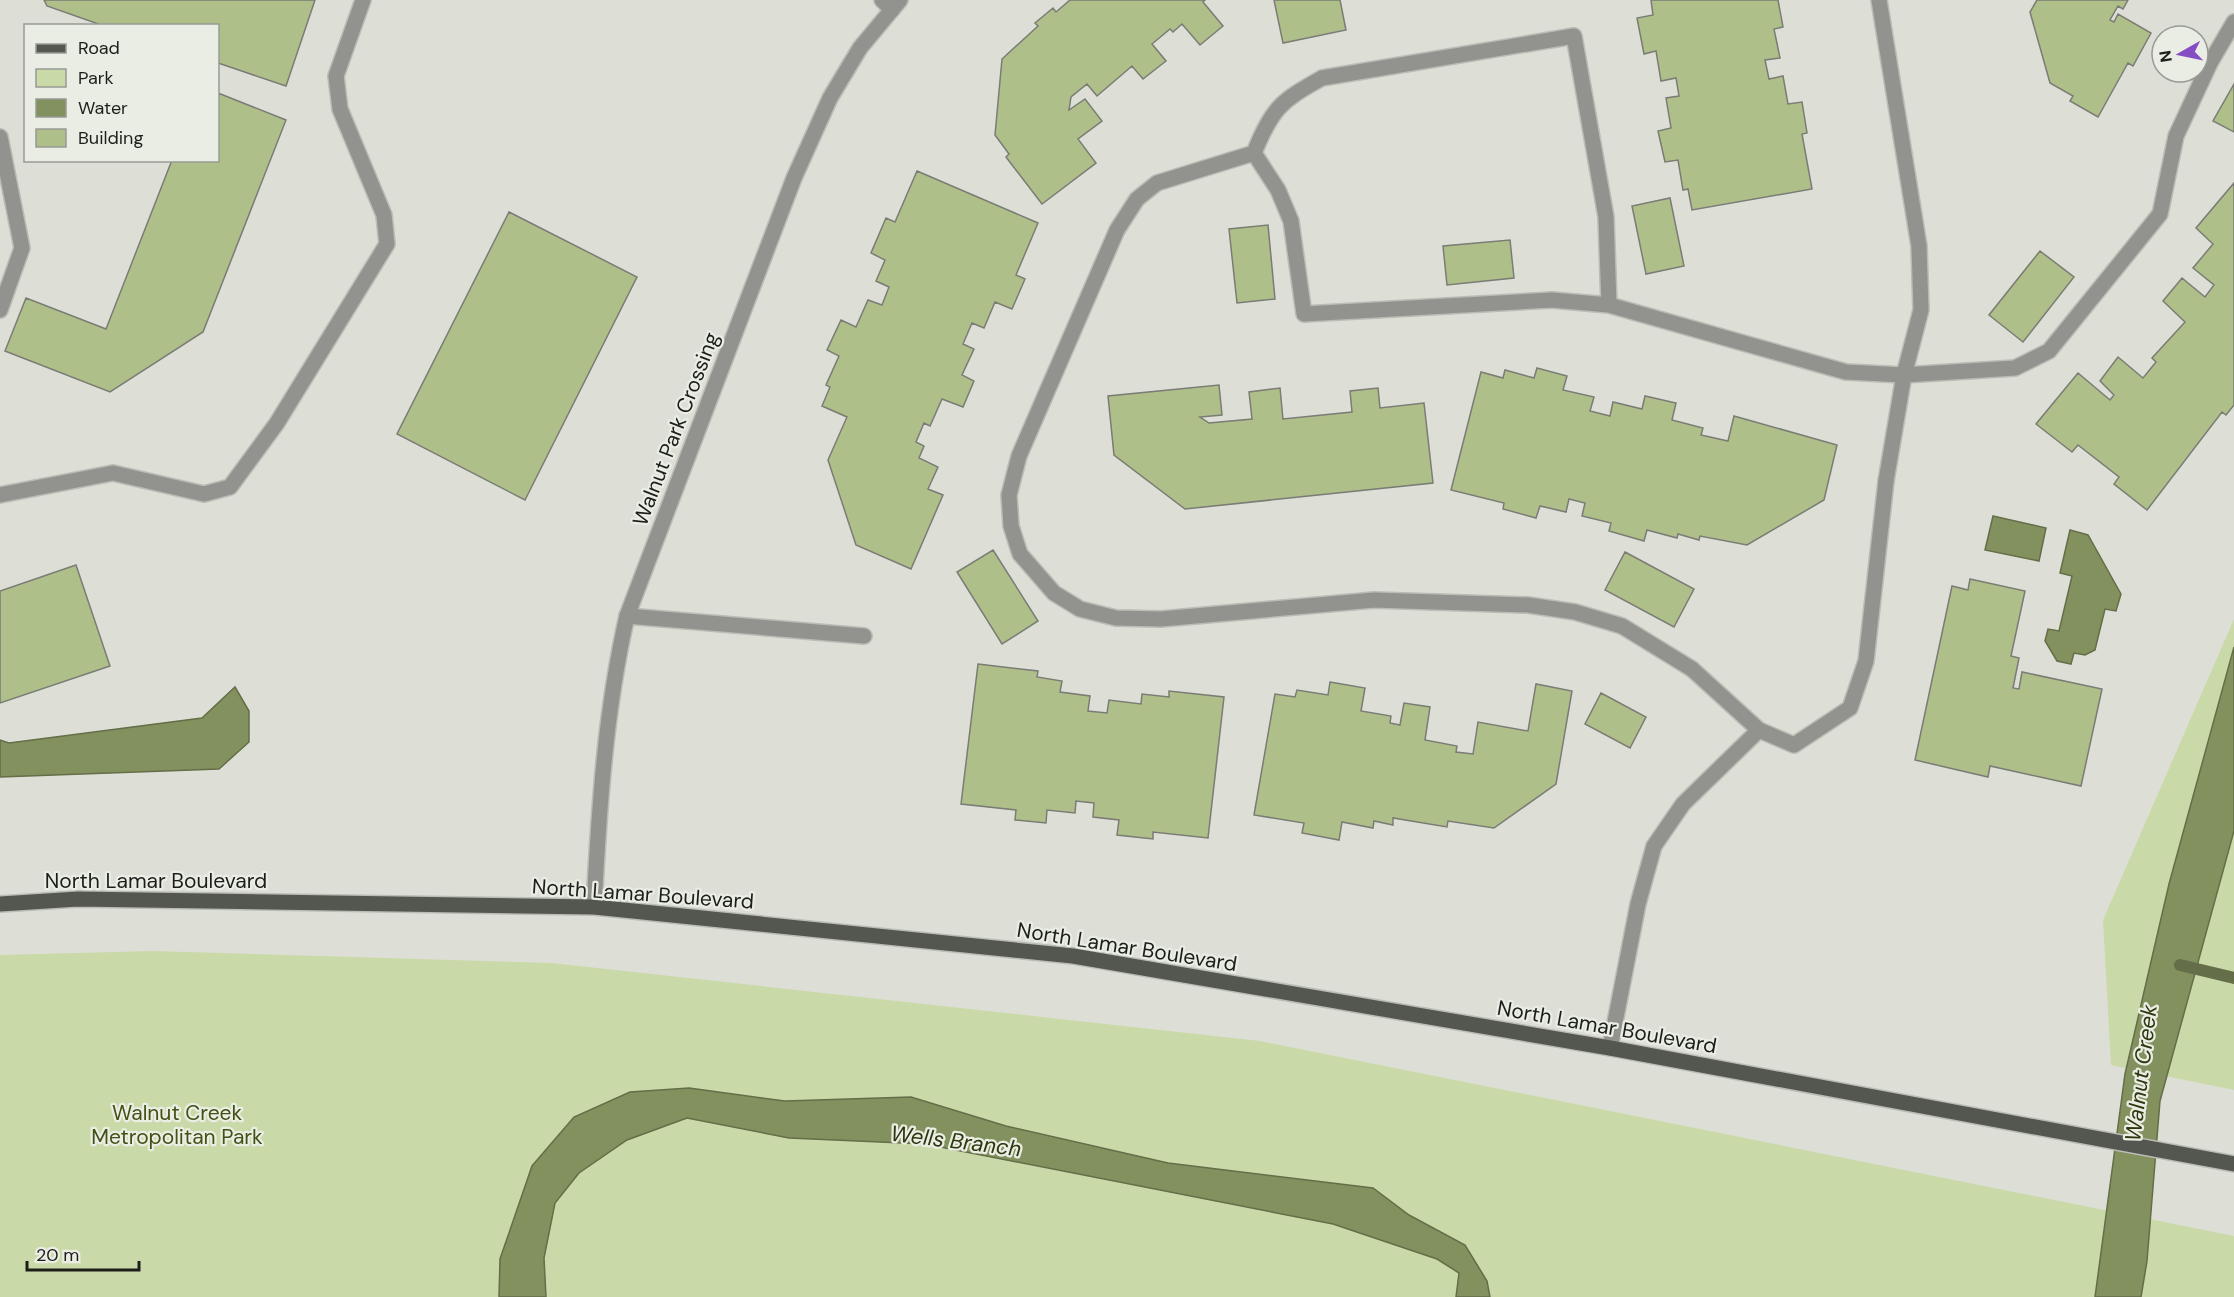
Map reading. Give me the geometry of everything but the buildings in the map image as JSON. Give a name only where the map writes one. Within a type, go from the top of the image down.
[{"type":"main road","name":"North Lamar Boulevard","points":[[0,904],[78,899],[594,907],[1072,956],[1610,1048],[2234,1164]]},
{"type":"street","points":[[0,495],[113,473],[204,494],[230,487],[277,423],[387,244],[384,214],[340,109],[336,76],[363,0]]},
{"type":"street","points":[[1254,153],[1157,183],[1137,199],[1117,230],[1019,456],[1009,495],[1011,526],[1020,554],[1054,593],[1080,609],[1116,618],[1161,619],[1374,600],[1528,605],[1575,612],[1622,626],[1692,669],[1759,730],[1794,745],[1850,708],[1866,661],[1886,481],[1905,375],[1921,310],[1920,246],[1879,0]]},
{"type":"street","name":"Walnut Park Crossing","points":[[594,907],[600,793],[613,677],[627,616],[794,178],[830,98],[860,48],[892,3]]},
{"type":"street","points":[[1254,153],[1278,190],[1291,220],[1304,315],[1552,300],[1609,305],[1846,372],[1905,375],[2015,368],[2049,351],[2160,214],[2176,136],[2211,63],[2234,22]]},
{"type":"street","points":[[1254,153],[1266,123],[1286,98],[1322,78],[1575,36],[1606,217],[1609,305]]},
{"type":"street","points":[[0,137],[22,248],[0,310]]},
{"type":"street","points":[[627,616],[864,636]]},
{"type":"street","points":[[1610,1048],[1638,904],[1654,846],[1683,804],[1759,730]]},
{"type":"green space","points":[[2234,619],[2234,1090],[2111,1065],[2103,920]]},
{"type":"green space","name":"Walnut Creek Metropolitan Park","points":[[152,951],[552,963],[1260,1041],[2234,1236],[2234,1297],[0,1297],[0,955]]},
{"type":"water","points":[[1993,516],[2046,528],[2039,561],[1985,550]]},
{"type":"water","points":[[2070,530],[2088,535],[2121,594],[2116,611],[2105,609],[2095,650],[2085,655],[2074,653],[2071,664],[2057,661],[2045,641],[2048,629],[2059,631],[2072,576],[2060,573]]},
{"type":"water","name":"Walnut Creek","points":[[2234,647],[2234,831],[2160,1101],[2147,1261],[2141,1297],[2095,1297],[2125,1074],[2169,884]]},
{"type":"water","points":[[235,687],[249,711],[249,742],[219,769],[0,777],[0,740],[9,743],[202,718]]},
{"type":"water","name":"Wells Branch","points":[[689,1088],[785,1101],[911,1097],[1006,1126],[1168,1163],[1373,1188],[1409,1215],[1465,1245],[1487,1281],[1490,1297],[1456,1297],[1459,1273],[1437,1259],[1333,1224],[925,1144],[789,1138],[687,1118],[627,1140],[579,1173],[555,1203],[544,1258],[546,1297],[499,1297],[500,1259],[532,1166],[574,1117],[630,1092]]},
{"type":"waterway","points":[[2180,965],[2234,978]]}]
